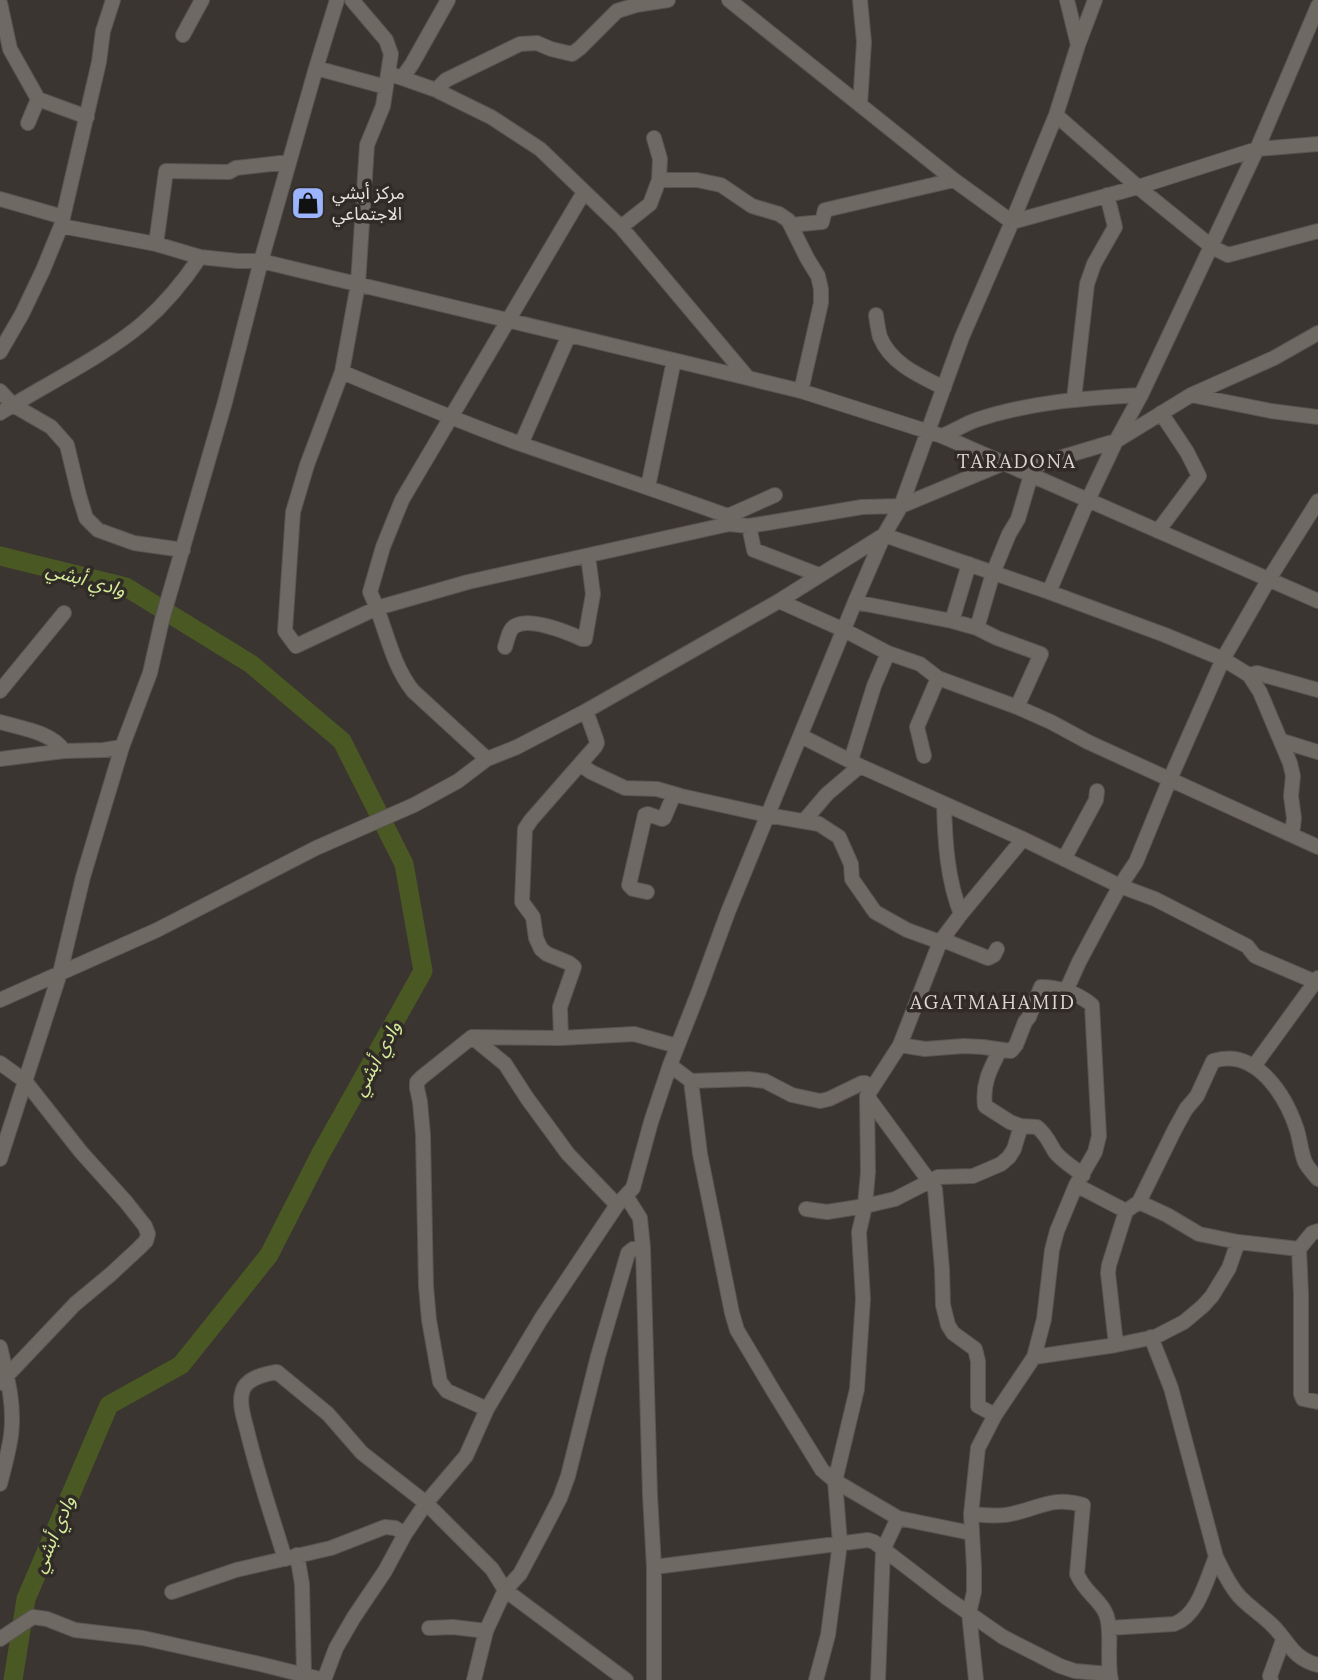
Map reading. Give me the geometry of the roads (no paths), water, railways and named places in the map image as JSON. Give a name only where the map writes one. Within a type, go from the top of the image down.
[{"type":"street","points":[[0,352],[43,270],[62,221],[99,62],[103,31],[113,0]]},
{"type":"street","points":[[183,35],[202,0]]},
{"type":"street","points":[[0,1159],[60,973],[83,877],[122,747],[150,673],[162,620],[225,402],[261,261],[337,0]]},
{"type":"street","points":[[352,0],[386,40],[391,54],[392,79],[367,145],[358,284],[342,372],[307,465],[293,512],[285,631],[296,646],[377,608],[468,582],[588,556],[728,520],[775,495]]},
{"type":"street","points":[[392,79],[412,64],[449,0]]},
{"type":"street","points":[[436,90],[446,80],[520,44],[537,43],[572,54],[617,11],[668,0]]},
{"type":"street","points":[[729,0],[954,180],[1012,222]]},
{"type":"street","points":[[859,105],[864,42],[860,0]]},
{"type":"street","points":[[1068,0],[1078,45]]},
{"type":"street","points":[[0,1639],[33,1616],[75,1630],[143,1638],[324,1680],[336,1648],[405,1534],[426,1503],[466,1457],[486,1409],[541,1319],[621,1200],[634,1188],[651,1122],[670,1065],[728,912],[855,602],[884,535],[901,506],[962,337],[1056,115],[1095,0]]},
{"type":"street","points":[[0,3],[10,49],[38,99],[87,117]]},
{"type":"street","points":[[1049,592],[1088,500],[1141,396],[1257,149],[1318,6]]},
{"type":"street","points":[[316,68],[392,79],[436,90],[491,117],[540,149],[621,227],[748,378]]},
{"type":"street","points":[[28,123],[38,99]]},
{"type":"street","points":[[1056,115],[1138,187],[1212,247],[1228,255],[1318,231]]},
{"type":"street","points":[[621,227],[650,204],[659,180],[660,159],[654,138]]},
{"type":"street","points":[[1012,222],[1138,187],[1257,149],[1318,145]]},
{"type":"street","points":[[156,244],[166,171],[229,172],[236,168],[289,162]]},
{"type":"street","points":[[659,180],[697,180],[721,185],[752,206],[789,220],[818,276],[821,289],[821,303],[801,391]]},
{"type":"street","points":[[791,225],[822,222],[825,209],[954,180]]},
{"type":"street","points":[[487,759],[413,691],[403,678],[370,592],[383,547],[402,500],[584,192]]},
{"type":"street","points":[[1074,399],[1087,284],[1094,264],[1115,227],[1107,195]]},
{"type":"street","points":[[0,200],[62,221],[200,257],[261,261],[801,391],[942,436],[1318,601]]},
{"type":"street","points":[[6,409],[109,348],[144,323],[180,286],[200,257]]},
{"type":"street","points":[[876,315],[880,337],[901,363],[907,369],[944,388]]},
{"type":"street","points":[[1025,472],[1116,442],[1191,395],[1274,358],[1318,333]]},
{"type":"street","points":[[521,444],[569,335]]},
{"type":"street","points":[[648,487],[674,360]]},
{"type":"street","points":[[342,372],[451,418],[648,487],[749,526],[862,507],[901,506],[1004,463]]},
{"type":"street","points":[[0,391],[6,409],[51,427],[67,445],[86,518],[98,530],[134,543],[183,550]]},
{"type":"street","points":[[1191,395],[1271,411],[1318,416]]},
{"type":"street","points":[[942,436],[974,421],[1021,407],[1074,399],[1141,396]]},
{"type":"street","points":[[1158,531],[1199,476],[1187,452],[1161,413]]},
{"type":"street","points":[[977,628],[993,573],[1018,519],[1025,472]]},
{"type":"street","points":[[1066,991],[1079,961],[1136,862],[1223,659],[1318,501]]},
{"type":"street","points":[[749,526],[754,550],[819,575]]},
{"type":"street","points":[[884,535],[1165,635],[1223,659],[1249,675],[1260,692],[1290,764],[1293,776],[1292,835]]},
{"type":"street","points":[[0,1000],[157,930],[316,848],[414,805],[458,781],[487,759],[517,747],[586,711],[779,601],[884,535]]},
{"type":"street","points":[[505,647],[512,630],[519,625],[551,626],[585,639],[593,594],[588,556]]},
{"type":"street","points":[[952,621],[969,564]]},
{"type":"street","points":[[779,601],[888,653],[920,664],[938,678],[1051,722],[1088,742],[1318,847]]},
{"type":"street","points":[[855,602],[952,621],[977,628],[996,638],[1041,654],[1017,707]]},
{"type":"street","points":[[0,691],[64,613]]},
{"type":"street","points":[[804,821],[856,763],[874,686],[888,653]]},
{"type":"street","points":[[1249,675],[1257,673],[1318,690]]},
{"type":"street","points":[[924,757],[917,727],[938,678]]},
{"type":"street","points":[[561,1038],[560,1007],[574,968],[569,962],[541,949],[536,938],[533,917],[522,902],[525,830],[595,747],[597,743],[586,711]]},
{"type":"street","points":[[0,722],[44,736],[60,745],[64,751]]},
{"type":"street","points":[[801,736],[1120,886],[1155,899],[1247,946],[1255,956],[1317,981],[1254,1066]]},
{"type":"street","points":[[1282,741],[1318,752]]},
{"type":"street","points":[[0,759],[122,747]]},
{"type":"street","points":[[580,764],[625,788],[657,789],[767,815],[819,824],[839,837],[851,864],[852,879],[875,912],[907,930],[988,958],[994,955],[997,949]]},
{"type":"street","points":[[1063,859],[1096,800],[1097,791]]},
{"type":"street","points":[[646,892],[633,890],[629,885],[645,815],[664,818],[674,794]]},
{"type":"street","points":[[944,804],[951,885],[961,914]]},
{"type":"street","points":[[816,1680],[828,1635],[840,1543],[835,1481],[857,1389],[863,1298],[859,1231],[865,1206],[869,1092],[900,1045],[940,942],[1023,839]]},
{"type":"street","points":[[900,1045],[925,1049],[983,1047],[1012,1052],[1041,987],[1066,991],[1086,999],[1091,1004],[1099,1136],[1095,1152],[1056,1231],[1044,1319],[1034,1357],[995,1415],[978,1448],[971,1514],[974,1592],[970,1613],[976,1680]]},
{"type":"street","points":[[486,1409],[447,1391],[440,1382],[429,1320],[423,1135],[418,1082],[472,1037],[561,1038],[634,1034],[677,1046]]},
{"type":"street","points":[[472,1037],[505,1064],[568,1154],[640,1218],[654,1567],[654,1680]]},
{"type":"street","points":[[1000,1050],[987,1073],[983,1096],[985,1106],[1010,1122],[1043,1131],[1056,1153],[1080,1180],[1126,1211]]},
{"type":"street","points":[[1116,1345],[1108,1273],[1126,1211],[1139,1202],[1175,1129],[1197,1096],[1213,1060],[1238,1060],[1254,1066],[1283,1096],[1297,1130],[1306,1164],[1318,1180]]},
{"type":"street","points":[[0,1063],[26,1081],[81,1152],[126,1202],[148,1234],[146,1241],[75,1304],[3,1380]]},
{"type":"street","points":[[670,1065],[691,1081],[765,1081],[797,1097],[820,1101],[865,1083],[934,1189],[943,1305],[948,1325],[953,1333],[975,1349],[978,1362],[978,1406],[995,1415]]},
{"type":"street","points":[[691,1081],[700,1154],[737,1330],[813,1456],[822,1470],[835,1481],[898,1518],[971,1533]]},
{"type":"street","points":[[806,1209],[827,1212],[865,1206],[895,1199],[939,1177],[973,1176],[1001,1164],[1009,1157],[1021,1126]]},
{"type":"street","points":[[1139,1202],[1199,1234],[1238,1242],[1299,1249]]},
{"type":"street","points":[[1318,1231],[1299,1249],[1301,1394],[1303,1399],[1318,1402]]},
{"type":"street","points":[[1034,1357],[1152,1337],[1184,1322],[1208,1301],[1229,1268],[1238,1242]]},
{"type":"street","points":[[474,1680],[486,1631],[505,1590],[520,1574],[560,1498],[628,1253],[643,1248]]},
{"type":"street","points":[[1152,1337],[1171,1388],[1216,1558],[1238,1596],[1275,1627],[1283,1640],[1306,1662],[1318,1665]]},
{"type":"street","points":[[0,1347],[3,1380],[12,1415],[11,1435],[0,1484]]},
{"type":"street","points":[[304,1674],[302,1584],[251,1450],[242,1410],[241,1394],[244,1387],[258,1376],[277,1372],[328,1414],[362,1453],[426,1503],[492,1569],[505,1590],[626,1680]]},
{"type":"street","points":[[654,1567],[867,1540],[1003,1637],[1060,1666],[1110,1677],[1109,1628],[1105,1612],[1081,1584],[1077,1574],[1083,1505],[1055,1501],[1001,1516],[971,1514]]},
{"type":"street","points":[[878,1680],[883,1550],[898,1518]]},
{"type":"street","points":[[173,1592],[224,1574],[331,1548],[385,1527],[405,1534]]},
{"type":"street","points":[[1109,1628],[1174,1624],[1183,1621],[1195,1607],[1216,1558]]},
{"type":"street","points":[[429,1628],[486,1631]]},
{"type":"street","points":[[1271,1680],[1270,1676],[1283,1640]]},
{"type":"waterway","name":"وادي أبشي","points":[[0,556],[126,587],[251,664],[342,741],[404,864],[423,971],[320,1155],[269,1255],[181,1365],[109,1405],[26,1599],[13,1680]]},
{"type":"place","name":"مركز أبشي الاجتماعي","points":[[308,203]]},
{"type":"district","name":"TARADONA","points":[[1017,461]]},
{"type":"district","name":"AGATMAHAMID","points":[[993,1002]]}]
